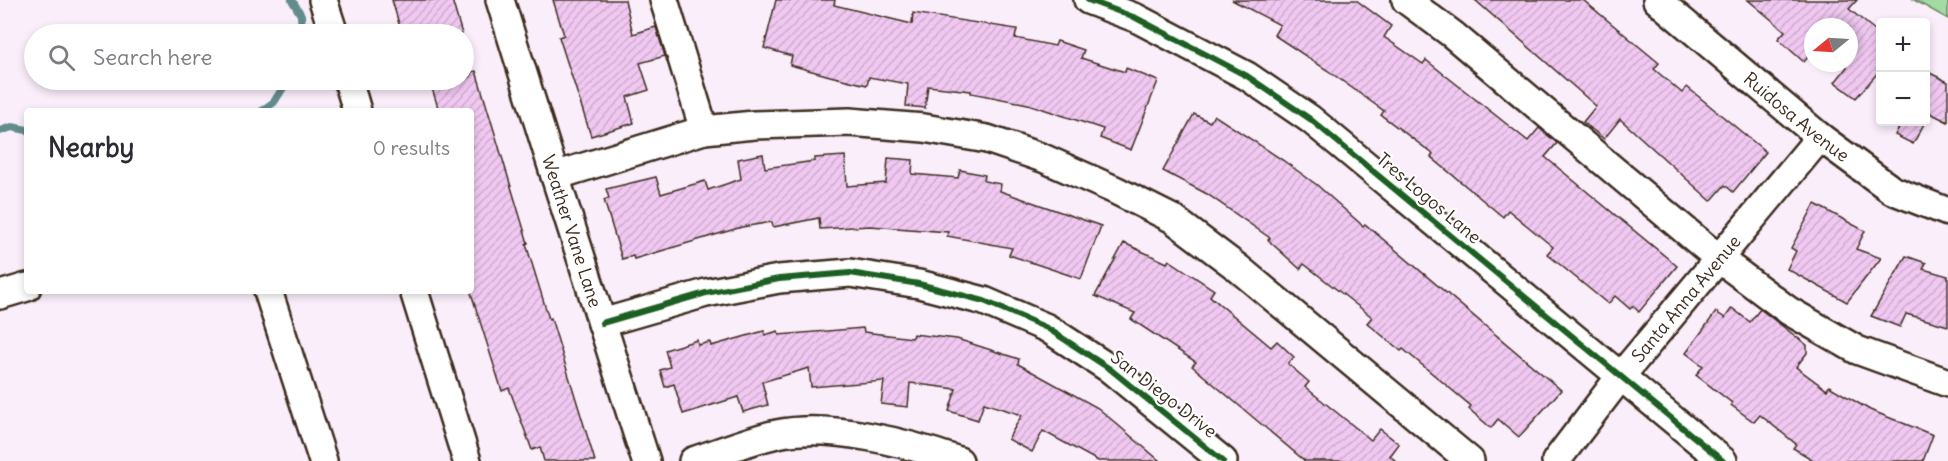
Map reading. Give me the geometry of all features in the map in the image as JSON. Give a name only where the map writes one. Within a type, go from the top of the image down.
[{"type":"street","points":[[323,0],[330,24]]},
{"type":"street","name":"Weather Vane Lane","points":[[501,0],[646,461]]},
{"type":"street","points":[[664,0],[704,130]]},
{"type":"street","name":"Tres Logos Lane","points":[[1088,0],[1136,18],[1247,76],[1310,120],[1723,461]]},
{"type":"street","points":[[1406,0],[1452,34],[1718,258],[1789,311],[1857,350],[1948,383]]},
{"type":"street","name":"Ruidosa Avenue","points":[[1657,0],[1820,137],[1892,190],[1948,212]]},
{"type":"street","points":[[351,90],[356,108]]},
{"type":"street","points":[[555,176],[704,130],[754,125],[849,122],[924,128],[987,139],[1043,158],[1173,219],[1238,268],[1470,461]]},
{"type":"street","name":"Santa Anna Avenue","points":[[1556,461],[1620,377],[1820,137]]},
{"type":"street","name":"San Diego Drive","points":[[602,323],[706,293],[779,279],[850,273],[919,284],[984,301],[1047,328],[1110,369],[1223,461]]},
{"type":"street","points":[[0,295],[24,288]]},
{"type":"street","points":[[269,294],[323,461]]},
{"type":"street","points":[[415,294],[467,461]]},
{"type":"street","points":[[693,461],[777,434],[813,431],[863,436],[927,449],[959,461]]},
{"type":"green space","points":[[1914,0],[1948,0],[1948,19]]},
{"type":"building","points":[[392,0],[452,0],[459,24],[399,24]]},
{"type":"building","points":[[553,0],[625,0],[633,34],[656,27],[665,56],[640,63],[649,90],[627,97],[634,123],[591,136],[559,37],[564,35]]},
{"type":"building","points":[[776,0],[835,0],[834,5],[912,24],[913,13],[1017,29],[1015,38],[1055,46],[1057,41],[1084,50],[1081,58],[1125,72],[1126,68],[1158,81],[1131,150],[1100,138],[1103,129],[1028,104],[971,93],[971,91],[928,86],[925,108],[906,106],[908,84],[869,77],[867,85],[830,76],[790,65],[792,56],[764,48]]},
{"type":"building","points":[[1232,0],[1356,0],[1391,26],[1384,37],[1423,64],[1426,60],[1528,141],[1539,128],[1557,143],[1545,157],[1677,266],[1639,312],[1633,306],[1630,309],[1615,296],[1608,304],[1547,254],[1553,247],[1508,210],[1503,217],[1431,157],[1433,154],[1381,115],[1384,111],[1274,35],[1280,25]]},
{"type":"building","points":[[1475,0],[1583,0],[1659,63],[1654,69],[1682,93],[1687,87],[1766,152],[1733,192],[1725,185],[1711,201],[1620,119],[1604,139],[1583,122],[1596,106]]},
{"type":"building","points":[[1748,0],[1857,0],[1849,9],[1876,31],[1876,75],[1856,98],[1835,82],[1843,72],[1858,72],[1858,18],[1804,18],[1804,62],[1778,39],[1785,31]]},
{"type":"building","points":[[474,71],[476,71],[528,243],[526,244],[595,461],[544,461],[540,447],[532,450],[509,388],[502,391],[471,294],[474,294],[474,108],[438,108],[433,90],[474,90]]},
{"type":"building","points":[[1930,73],[1948,82],[1948,122],[1930,113]]},
{"type":"building","points":[[1194,114],[1210,122],[1214,115],[1317,185],[1363,226],[1365,224],[1561,390],[1519,437],[1498,419],[1491,428],[1469,409],[1471,406],[1403,349],[1401,351],[1367,323],[1372,317],[1304,264],[1300,269],[1268,240],[1270,238],[1207,194],[1163,171]]},
{"type":"building","points":[[1900,126],[1923,126],[1913,144],[1895,135]]},
{"type":"building","points":[[763,154],[765,168],[815,161],[815,158],[845,156],[847,186],[886,183],[888,158],[913,160],[912,174],[958,178],[960,170],[985,175],[984,181],[1001,184],[1000,191],[1101,226],[1081,279],[1009,255],[1012,248],[947,236],[948,232],[870,226],[820,229],[819,218],[773,227],[772,222],[742,227],[634,259],[633,256],[622,259],[604,200],[609,198],[606,189],[656,177],[661,194],[705,181],[708,190],[741,179],[738,159]]},
{"type":"building","points":[[1815,204],[1865,231],[1856,249],[1881,258],[1847,302],[1787,269],[1796,251],[1791,248]]},
{"type":"building","points":[[1124,243],[1167,263],[1169,260],[1214,290],[1210,296],[1271,347],[1277,341],[1294,357],[1288,364],[1309,382],[1305,387],[1371,440],[1380,429],[1399,444],[1390,456],[1396,461],[1305,461],[1192,366],[1196,362],[1131,319],[1135,313],[1095,296]]},
{"type":"building","points":[[1906,256],[1926,263],[1923,269],[1948,276],[1948,326],[1906,314],[1900,327],[1871,316]]},
{"type":"building","points":[[1732,308],[1750,322],[1760,309],[1807,345],[1807,353],[1796,367],[1827,390],[1829,386],[1870,410],[1933,435],[1923,461],[1815,461],[1793,448],[1796,444],[1760,415],[1754,422],[1731,405],[1732,403],[1696,375],[1703,366],[1686,353],[1716,312],[1725,318]]},
{"type":"building","points":[[863,328],[864,332],[912,338],[913,334],[957,339],[1019,359],[1018,364],[1098,408],[1160,461],[1098,461],[1043,431],[1032,452],[1008,439],[1022,415],[984,403],[978,420],[949,411],[956,389],[910,383],[908,407],[881,404],[884,381],[811,387],[809,368],[762,382],[768,405],[743,412],[738,397],[683,414],[674,384],[665,387],[660,370],[670,367],[665,350],[697,340],[698,345],[710,342],[711,346],[764,331],[765,335],[778,331],[779,335]]},
{"type":"waterway","points":[[292,0],[301,15],[301,24]]},
{"type":"waterway","points":[[266,108],[274,102],[282,90]]},
{"type":"waterway","points":[[0,131],[12,127],[24,129]]},
{"type":"cycle path","points":[[1088,0],[1136,18],[1247,76],[1310,119],[1723,461]]},
{"type":"cycle path","points":[[602,323],[706,293],[779,279],[850,273],[919,284],[984,301],[1047,328],[1110,369],[1223,461]]}]
